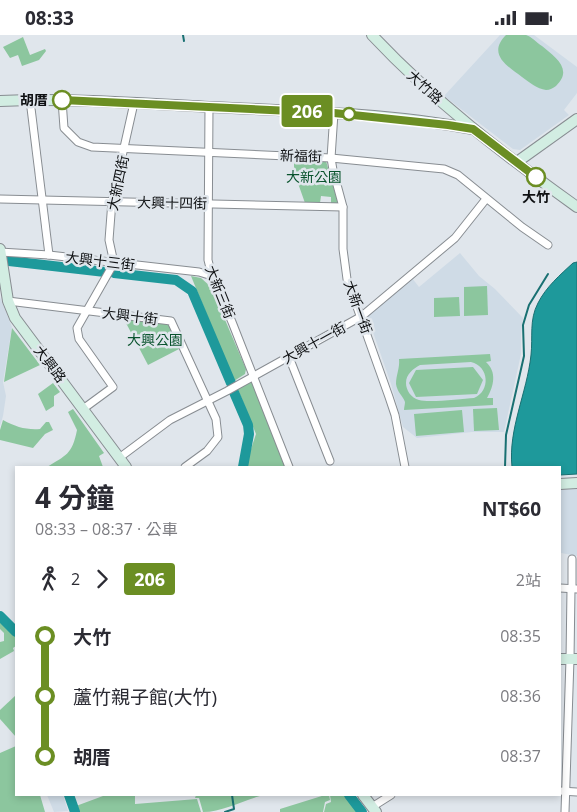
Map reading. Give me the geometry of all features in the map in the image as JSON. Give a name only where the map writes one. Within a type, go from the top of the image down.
[{"type":"main road","name":"大竹路","points":[[372,35],[398,63],[473,129],[577,207]]},
{"type":"main road","points":[[0,101],[62,100],[334,113],[473,129]]},
{"type":"main road","points":[[517,162],[577,119]]},
{"type":"main road","name":"大興路","points":[[0,250],[8,301],[15,318],[125,466]]},
{"type":"main road","points":[[561,484],[577,483]]},
{"type":"main road","points":[[364,796],[374,810]]},
{"type":"street","points":[[30,100],[48,255]]},
{"type":"street","name":"新福街","points":[[62,100],[64,128],[78,142],[92,147],[331,157],[444,169],[458,175],[486,199],[548,245]]},
{"type":"street","name":"大新四街","points":[[114,263],[109,239],[112,201],[134,103]]},
{"type":"street","name":"大新三街","points":[[209,107],[208,260],[212,276],[289,466]]},
{"type":"street","name":"大新一街","points":[[334,113],[331,157],[343,207],[343,249],[347,279],[362,316],[395,415],[405,466]]},
{"type":"street","name":"大興十四街","points":[[0,199],[343,207]]},
{"type":"street","name":"大興十一街","points":[[119,458],[170,420],[362,316],[455,238],[486,199]]},
{"type":"street","name":"大興十三街","points":[[0,250],[199,272],[212,276]]},
{"type":"street","points":[[199,272],[207,265],[208,260]]},
{"type":"street","points":[[83,409],[112,387],[79,339],[77,328],[114,263]]},
{"type":"street","name":"大興十街","points":[[8,301],[171,321],[209,400],[216,419],[218,437],[207,451],[186,466]]},
{"type":"street","points":[[289,357],[330,461]]},
{"type":"street","points":[[565,812],[563,791],[573,589],[572,559]]},
{"type":"street","points":[[563,791],[577,792]]},
{"type":"street","points":[[374,810],[390,796]]},
{"type":"shaded area","points":[[500,35],[534,35],[577,67],[577,93],[564,110],[569,115],[520,150],[513,149],[444,96]]},
{"type":"shaded area","points":[[460,253],[479,276],[495,289],[523,318],[521,354],[504,432],[472,432],[417,438],[403,427],[391,384],[367,315],[412,278],[419,287]]},
{"type":"shaded area","points":[[0,297],[12,327],[3,382],[6,396],[0,426]]},
{"type":"shaded area","points":[[577,489],[577,556],[561,553],[561,490]]},
{"type":"shaded area","points":[[47,796],[63,796],[68,811],[54,812]]},
{"type":"green space","points":[[506,35],[526,35],[532,38],[560,63],[563,74],[556,86],[547,90],[539,88],[505,64],[501,59],[498,48]]},
{"type":"green space","points":[[23,37],[30,55],[45,49],[46,51],[39,60],[22,66],[18,55],[10,58],[3,47]]},
{"type":"green space","name":"大新公園","points":[[294,158],[326,161],[338,203],[331,203],[331,197],[321,196],[320,203],[305,203],[294,172]]},
{"type":"green space","points":[[191,276],[201,278],[211,287],[246,369],[245,374],[234,381]]},
{"type":"green space","points":[[487,286],[488,315],[464,316],[464,287]]},
{"type":"green space","points":[[459,297],[460,316],[434,317],[434,298]]},
{"type":"green space","name":"大興公園","points":[[128,319],[168,324],[179,349],[148,365],[126,323]]},
{"type":"green space","points":[[12,328],[40,365],[4,382]]},
{"type":"green space","points":[[490,354],[491,361],[486,362],[492,370],[493,379],[487,398],[493,398],[493,405],[404,410],[405,402],[396,384],[399,359]],"holes":[[[471,362],[477,364],[486,379],[483,390],[474,398],[423,401],[414,397],[407,388],[406,380],[409,374],[420,365]]]},
{"type":"green space","points":[[473,367],[483,380],[477,394],[416,397],[409,383],[416,370]]},
{"type":"green space","points":[[246,381],[252,382],[286,466],[245,466],[256,434],[237,387]]},
{"type":"green space","points":[[53,383],[60,392],[54,396],[54,406],[46,411],[38,394]]},
{"type":"green space","points":[[497,408],[499,430],[474,431],[473,409]]},
{"type":"green space","points":[[73,409],[104,453],[99,456],[103,466],[49,466],[64,457],[73,445],[77,430],[68,412]]},
{"type":"green space","points":[[462,410],[464,432],[416,436],[414,414]]},
{"type":"green space","points":[[3,420],[30,429],[40,429],[46,422],[49,422],[53,430],[45,434],[33,448],[0,440]]},
{"type":"green space","points":[[0,621],[15,635],[15,647],[13,648],[14,651],[0,659],[0,642],[4,641],[4,633],[0,629]]},
{"type":"green space","points":[[15,696],[15,736],[0,719],[0,710]]},
{"type":"green space","points":[[15,746],[15,796],[40,796],[45,812],[0,812],[0,753]]},
{"type":"green space","points":[[103,796],[135,796],[135,804],[197,799],[201,812],[79,812],[76,806]]},
{"type":"green space","points":[[196,796],[260,796],[226,808],[203,812],[199,798],[195,798]]},
{"type":"green space","points":[[322,796],[329,796],[330,800],[325,802],[323,812],[280,812],[280,809]]},
{"type":"green space","points":[[330,796],[347,796],[359,812],[324,812],[326,804],[331,802]]},
{"type":"water","points":[[577,262],[577,474],[561,475],[561,466],[512,466],[512,453],[515,425],[529,369],[532,348],[532,322],[535,309],[549,286],[573,263]]},
{"type":"waterway","points":[[183,35],[184,41]]},
{"type":"waterway","points":[[9,261],[105,272]]},
{"type":"waterway","points":[[114,273],[176,280],[192,291],[231,383]]},
{"type":"waterway","points":[[505,466],[506,435],[524,356],[523,325],[529,305],[548,274]]},
{"type":"waterway","points":[[233,390],[248,425],[249,434],[243,466]]},
{"type":"waterway","points":[[0,616],[15,631]]},
{"type":"waterway","points":[[69,796],[75,812]]},
{"type":"waterway","points":[[225,812],[234,809],[232,796]]},
{"type":"waterway","points":[[350,796],[362,812]]},
{"type":"bus line","name":"206","points":[[62,100],[334,113],[473,129],[536,177]]},
{"type":"place","name":"胡厝","points":[[62,100]]},
{"type":"place","name":"大竹","points":[[536,177]]}]
